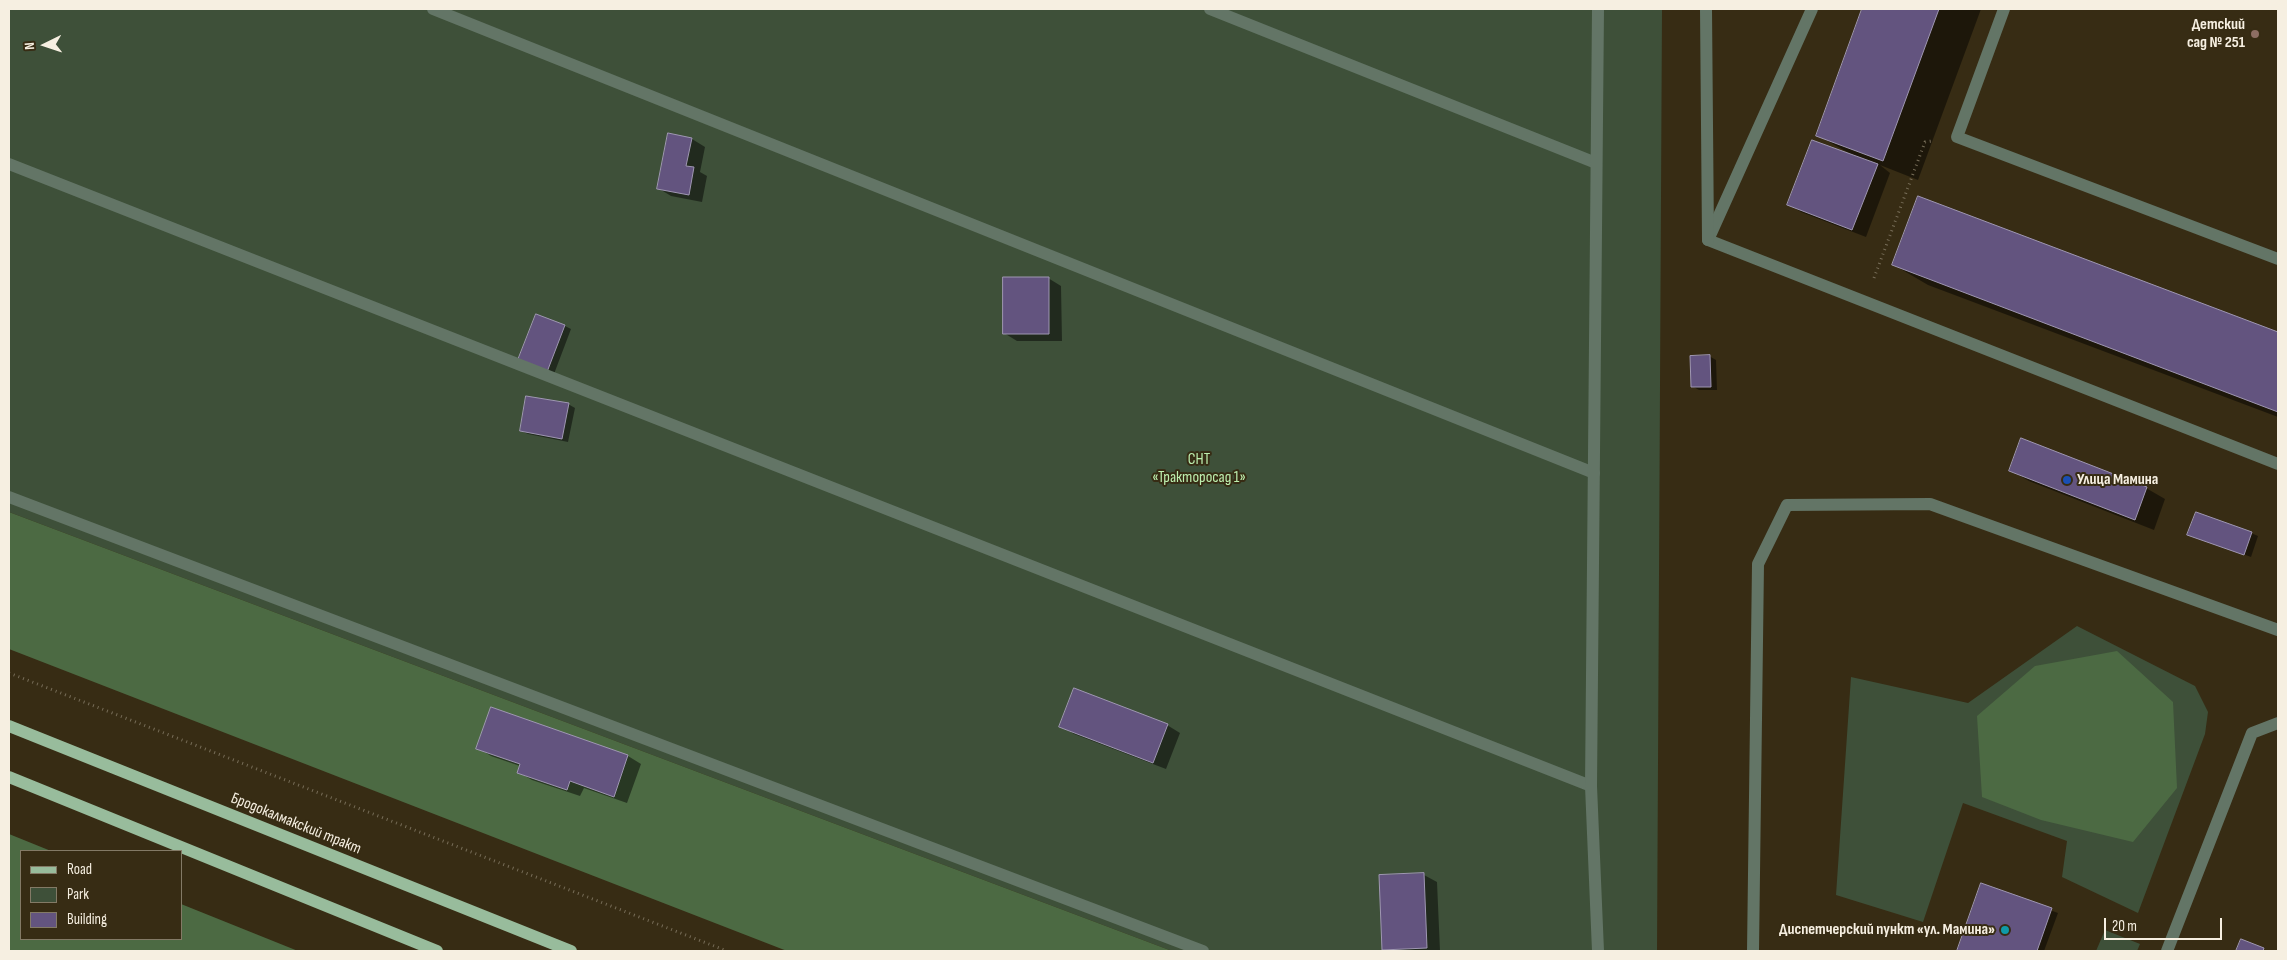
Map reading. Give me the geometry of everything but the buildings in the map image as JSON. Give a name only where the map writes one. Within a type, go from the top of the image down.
[{"type":"main road","name":"Бродокалмакский тракт","points":[[9,726],[571,951]]},
{"type":"main road","points":[[9,776],[437,951]]},
{"type":"street","points":[[433,9],[1594,473]]},
{"type":"street","points":[[1210,9],[1596,163]]},
{"type":"street","points":[[1598,9],[1591,786],[1598,951]]},
{"type":"street","points":[[1706,9],[1708,240]]},
{"type":"street","points":[[1708,240],[1812,9]]},
{"type":"street","points":[[2004,9],[1957,137],[2278,259]]},
{"type":"street","points":[[9,164],[1591,786]]},
{"type":"street","points":[[1708,240],[2278,464]]},
{"type":"street","points":[[9,497],[1203,951]]},
{"type":"street","points":[[1754,951],[1758,564],[1787,505],[1930,504],[2278,630]]},
{"type":"street","points":[[2167,951],[2252,733],[2278,723]]},
{"type":"path","points":[[1865,302],[1925,142],[1957,137]]},
{"type":"path","points":[[9,673],[727,951]]},
{"type":"green space","name":"СНТ «Тракторосад 1»","points":[[9,9],[1662,9],[1657,951],[1172,951],[9,512]]},
{"type":"green space","points":[[9,512],[1172,951],[787,951],[9,649]]},
{"type":"green space","points":[[2077,626],[2195,686],[2208,712],[2205,734],[2138,913],[2062,877],[2067,841],[1963,803],[1923,922],[1836,895],[1851,677],[1968,703]]},
{"type":"green space","points":[[2117,651],[2173,702],[2177,788],[2133,842],[2041,820],[1982,797],[1977,716],[2035,666]]},
{"type":"green space","points":[[9,834],[49,850],[20,850],[20,940],[182,940],[182,904],[298,951],[9,951]]},
{"type":"green space","points":[[2105,930],[2140,944],[2137,951],[2096,951]]},
{"type":"place","name":"Детский сад № 251","points":[[2255,34]]},
{"type":"place","name":"Улица Мамина","points":[[2067,480]]},
{"type":"place","name":"Диспетчерский пункт «ул. Мамина»","points":[[2005,930]]}]
